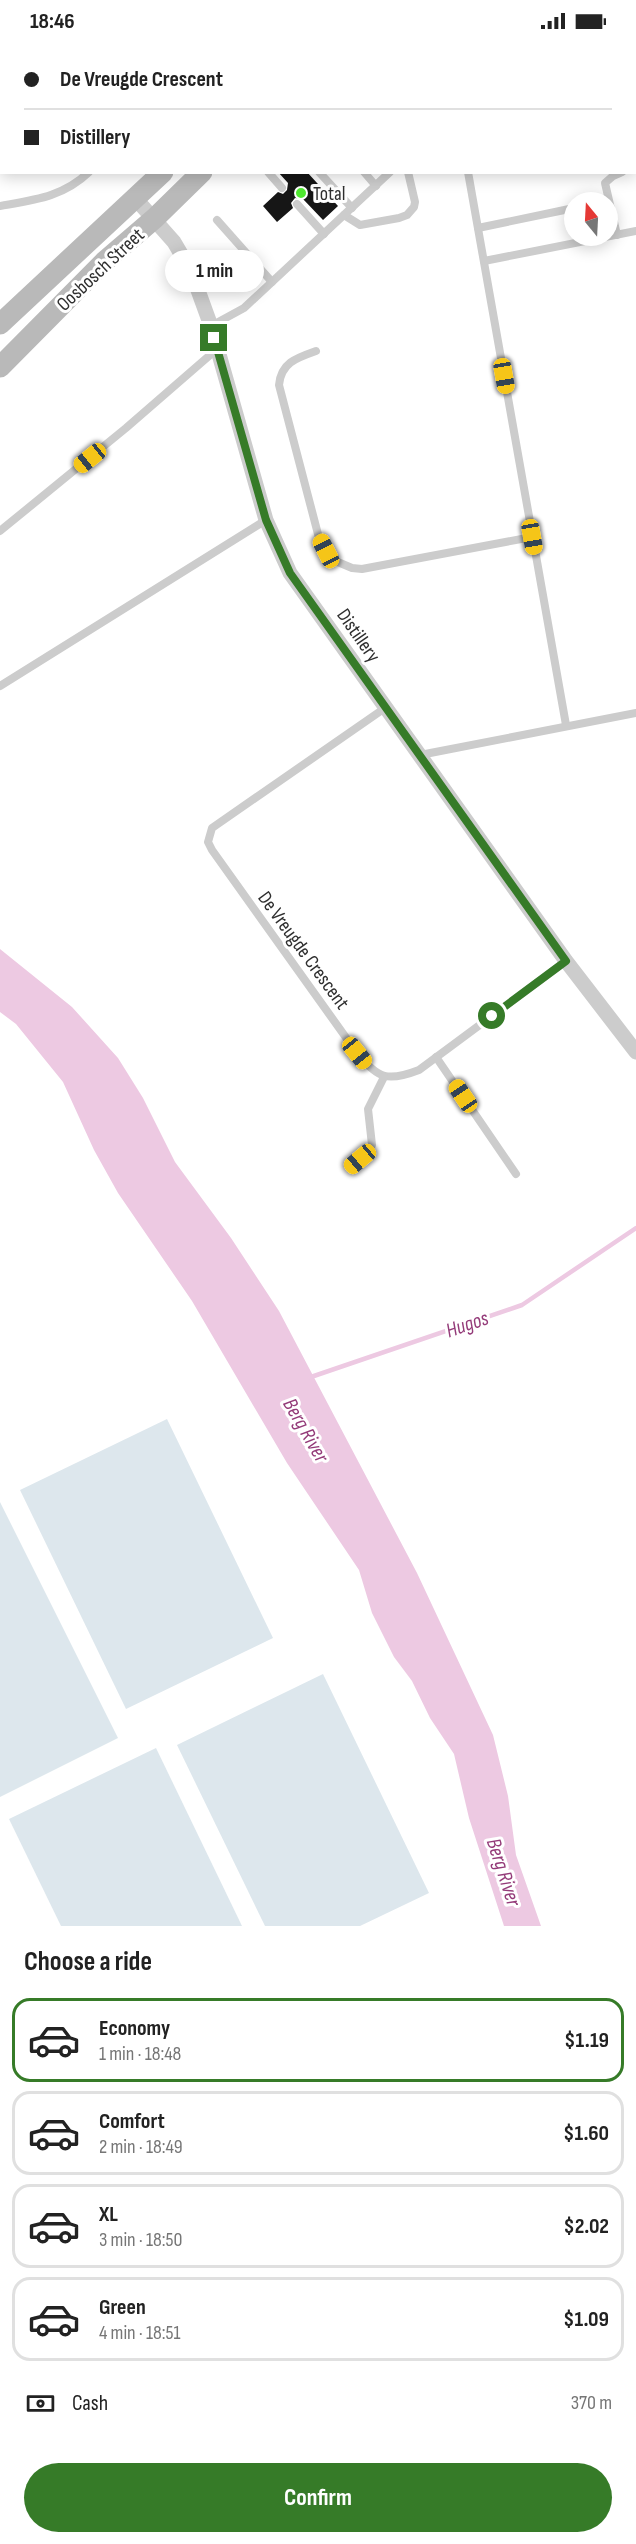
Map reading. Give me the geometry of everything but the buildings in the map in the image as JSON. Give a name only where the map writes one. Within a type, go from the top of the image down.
[{"type":"main road","name":"Oosbosch Street","points":[[0,324],[161,174]]},
{"type":"main road","name":"Oosbosch Street","points":[[0,367],[105,261],[155,219],[200,174]]},
{"type":"main road","points":[[0,315],[21,306]]},
{"type":"street","name":"Distillery","points":[[135,198],[155,219],[191,271],[211,326],[266,520],[290,573],[566,961],[636,1052]]},
{"type":"lane","points":[[0,206],[54,196],[73,187],[87,174]]},
{"type":"lane","points":[[270,174],[282,188]]},
{"type":"lane","points":[[321,174],[352,208]]},
{"type":"lane","points":[[366,174],[376,186]]},
{"type":"lane","points":[[211,326],[244,308],[388,174]]},
{"type":"lane","points":[[344,215],[360,225],[407,215],[415,202],[408,174]]},
{"type":"lane","points":[[468,174],[566,725]]},
{"type":"lane","points":[[606,192],[609,178],[617,174]]},
{"type":"lane","points":[[297,204],[324,234]]},
{"type":"lane","points":[[478,228],[564,210]]},
{"type":"lane","points":[[217,220],[272,282]]},
{"type":"lane","points":[[618,235],[636,231]]},
{"type":"lane","points":[[484,261],[564,245]]},
{"type":"lane","points":[[0,531],[126,428],[217,349]]},
{"type":"lane","points":[[316,351],[285,365],[280,375],[279,385],[319,538],[333,560],[352,568],[362,569],[532,537]]},
{"type":"lane","points":[[0,686],[266,520]]},
{"type":"lane","name":"De Vreugde Crescent","points":[[384,1077],[371,1070],[357,1053],[212,850],[208,835],[212,828],[385,708]]},
{"type":"lane","points":[[420,754],[636,713]]},
{"type":"lane","points":[[350,1167],[369,1151],[372,1145],[368,1109],[384,1077],[400,1077],[419,1070],[566,961]]},
{"type":"lane","points":[[436,1057],[516,1174]]},
{"type":"shaded area","points":[[167,1419],[273,1638],[126,1709],[20,1490]]},
{"type":"shaded area","points":[[0,1502],[118,1738],[0,1797]]},
{"type":"shaded area","points":[[323,1674],[429,1893],[360,1926],[265,1926],[177,1745]]},
{"type":"shaded area","points":[[156,1748],[242,1926],[61,1926],[9,1819]]},
{"type":"water","name":"Berg River","points":[[0,949],[72,1007],[118,1058],[143,1098],[175,1162],[231,1238],[279,1311],[417,1573],[493,1735],[508,1796],[516,1855],[541,1926],[504,1926],[469,1818],[454,1754],[430,1718],[412,1681],[394,1657],[372,1613],[359,1570],[287,1463],[192,1301],[118,1193],[94,1150],[63,1082],[16,1024],[0,1012]]},
{"type":"waterway","name":"Hugos","points":[[308,1378],[522,1305],[636,1228]]},
{"type":"place","name":"Total","points":[[301,193]]},
{"type":"route","points":[[214,338],[266,520],[290,573],[566,961],[492,1016]]}]
